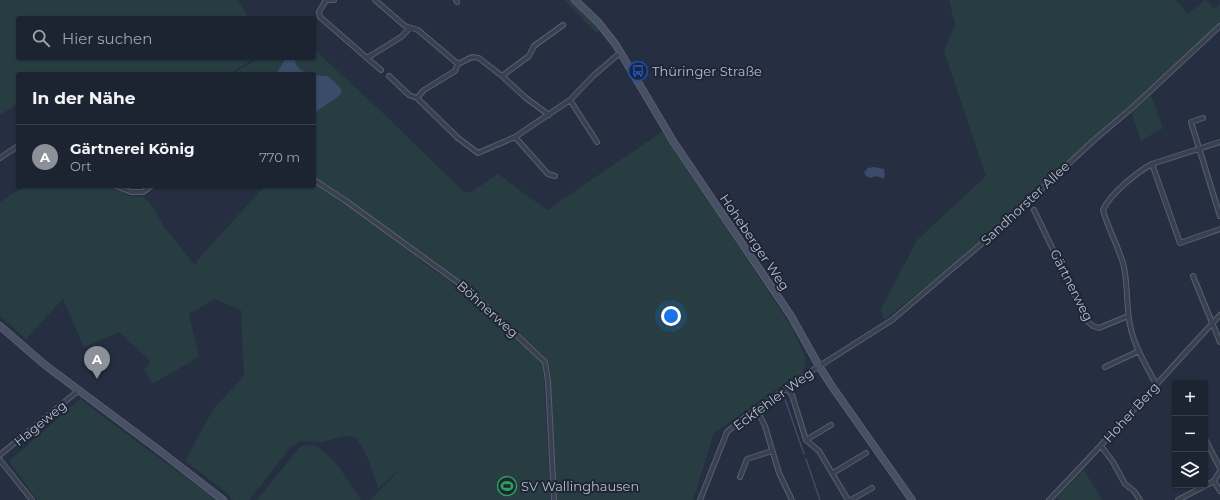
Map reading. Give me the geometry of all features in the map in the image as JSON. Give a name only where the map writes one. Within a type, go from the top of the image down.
[{"type":"street","points":[[334,0],[327,0],[319,12],[320,17],[381,70]]},
{"type":"street","points":[[375,0],[405,26],[418,30],[458,64]]},
{"type":"street","name":"Hoheberger Weg","points":[[575,0],[608,33],[621,52],[673,141],[791,316],[819,366],[912,500]]},
{"type":"street","points":[[502,76],[529,56],[534,46],[563,25]]},
{"type":"street","name":"Sandhorster Allee","points":[[819,366],[892,320],[931,288],[993,234],[1220,26]]},
{"type":"street","points":[[367,58],[401,37],[410,28]]},
{"type":"street","points":[[388,76],[409,95],[417,98],[458,138],[478,153],[515,138],[549,115],[570,100],[593,76],[621,52]]},
{"type":"street","points":[[417,98],[424,90],[455,71],[458,64],[472,57],[479,58],[526,98],[549,115]]},
{"type":"street","points":[[570,100],[597,142]]},
{"type":"street","points":[[1203,118],[1191,122],[1220,216]]},
{"type":"street","points":[[515,138],[548,174],[555,176]]},
{"type":"street","points":[[1156,384],[1133,337],[1128,316],[1124,269],[1120,252],[1103,210],[1112,197],[1143,169],[1152,164],[1220,142]]},
{"type":"street","points":[[0,158],[16,147]]},
{"type":"street","points":[[1152,164],[1180,243],[1220,228]]},
{"type":"street","name":"Böhnerweg","points":[[316,181],[346,201],[471,292],[545,362],[548,381],[554,500]]},
{"type":"street","points":[[121,188],[131,192],[143,192],[148,188]]},
{"type":"street","name":"Gärtnerweg","points":[[1034,210],[1088,322],[1099,328],[1128,316]]},
{"type":"street","points":[[1193,276],[1220,342]]},
{"type":"street","name":"Hoher Berg","points":[[1049,500],[1101,446],[1220,315]]},
{"type":"street","points":[[0,326],[27,350],[224,500]]},
{"type":"street","points":[[1105,367],[1139,351]]},
{"type":"street","name":"Eckfehler Weg","points":[[700,500],[727,432],[740,421],[819,366]]},
{"type":"street","points":[[787,389],[792,395],[806,440],[819,452],[848,500]]},
{"type":"street","name":"Hageweg","points":[[0,455],[79,390]]},
{"type":"street","points":[[757,410],[764,426],[779,473],[792,500]]},
{"type":"street","points":[[806,440],[831,425]]},
{"type":"street","points":[[1178,500],[1214,481],[1220,469],[1208,445]]},
{"type":"street","points":[[1101,446],[1113,462],[1126,484],[1134,491],[1140,500]]},
{"type":"street","points":[[740,477],[747,459],[772,451]]},
{"type":"street","points":[[833,473],[866,453]]},
{"type":"street","points":[[0,460],[32,500]]},
{"type":"street","points":[[1214,481],[1220,491]]},
{"type":"street","points":[[851,500],[872,488]]},
{"type":"green space","points":[[0,0],[238,0],[248,16],[16,16],[16,60],[252,60],[232,72],[16,72],[16,104],[0,115]]},
{"type":"green space","points":[[564,0],[571,0],[601,30],[596,33]]},
{"type":"green space","points":[[949,0],[1176,0],[1188,14],[1204,0],[1206,0],[1214,9],[1220,4],[1220,28],[957,262],[884,320],[881,309],[917,240],[986,176],[944,51],[955,24]]},
{"type":"green space","points":[[316,51],[385,115],[464,192],[471,192],[498,174],[547,210],[663,131],[791,326],[806,359],[803,373],[784,384],[714,433],[693,500],[556,500],[549,362],[472,289],[408,244],[419,259],[450,282],[542,362],[550,500],[370,500],[407,462],[378,489],[363,449],[354,437],[346,436],[321,442],[301,441],[291,447],[249,500],[233,500],[221,488],[185,461],[214,408],[244,376],[241,310],[215,299],[189,314],[199,357],[152,384],[144,370],[151,362],[119,332],[84,347],[63,299],[26,339],[0,316],[0,202],[22,188],[113,188],[129,196],[144,197],[153,207],[165,228],[195,265],[200,257],[263,188],[316,188],[316,112],[339,96],[339,86],[331,78],[325,75],[316,75],[316,72],[304,72],[298,68],[295,60],[316,60]]},
{"type":"green space","points":[[256,60],[285,60],[277,72],[235,72]]},
{"type":"green space","points":[[1151,95],[1163,128],[1141,141],[1132,113]]},
{"type":"green space","points":[[81,398],[85,403],[216,500],[37,500],[9,461]]},
{"type":"green space","points":[[306,445],[318,447],[331,458],[342,471],[361,500],[257,500],[299,448]]},
{"type":"green space","points":[[1084,470],[1102,500],[1059,500],[1057,497]]},
{"type":"water","points":[[285,60],[295,60],[296,64],[303,72],[277,72]]},
{"type":"water","points":[[316,75],[328,76],[339,86],[342,91],[339,96],[316,112]]},
{"type":"water","points":[[874,167],[884,169],[885,176],[883,179],[878,177],[870,178],[866,176],[864,172],[868,168]]},
{"type":"waterway","points":[[785,399],[804,454]]},
{"type":"waterway","points":[[806,459],[820,500]]},
{"type":"place","name":"Thüringer Straße","points":[[638,71]]},
{"type":"place","name":"Gärtnerei König","points":[[97,379]]},
{"type":"place","name":"SV Wallinghausen","points":[[507,486]]}]
